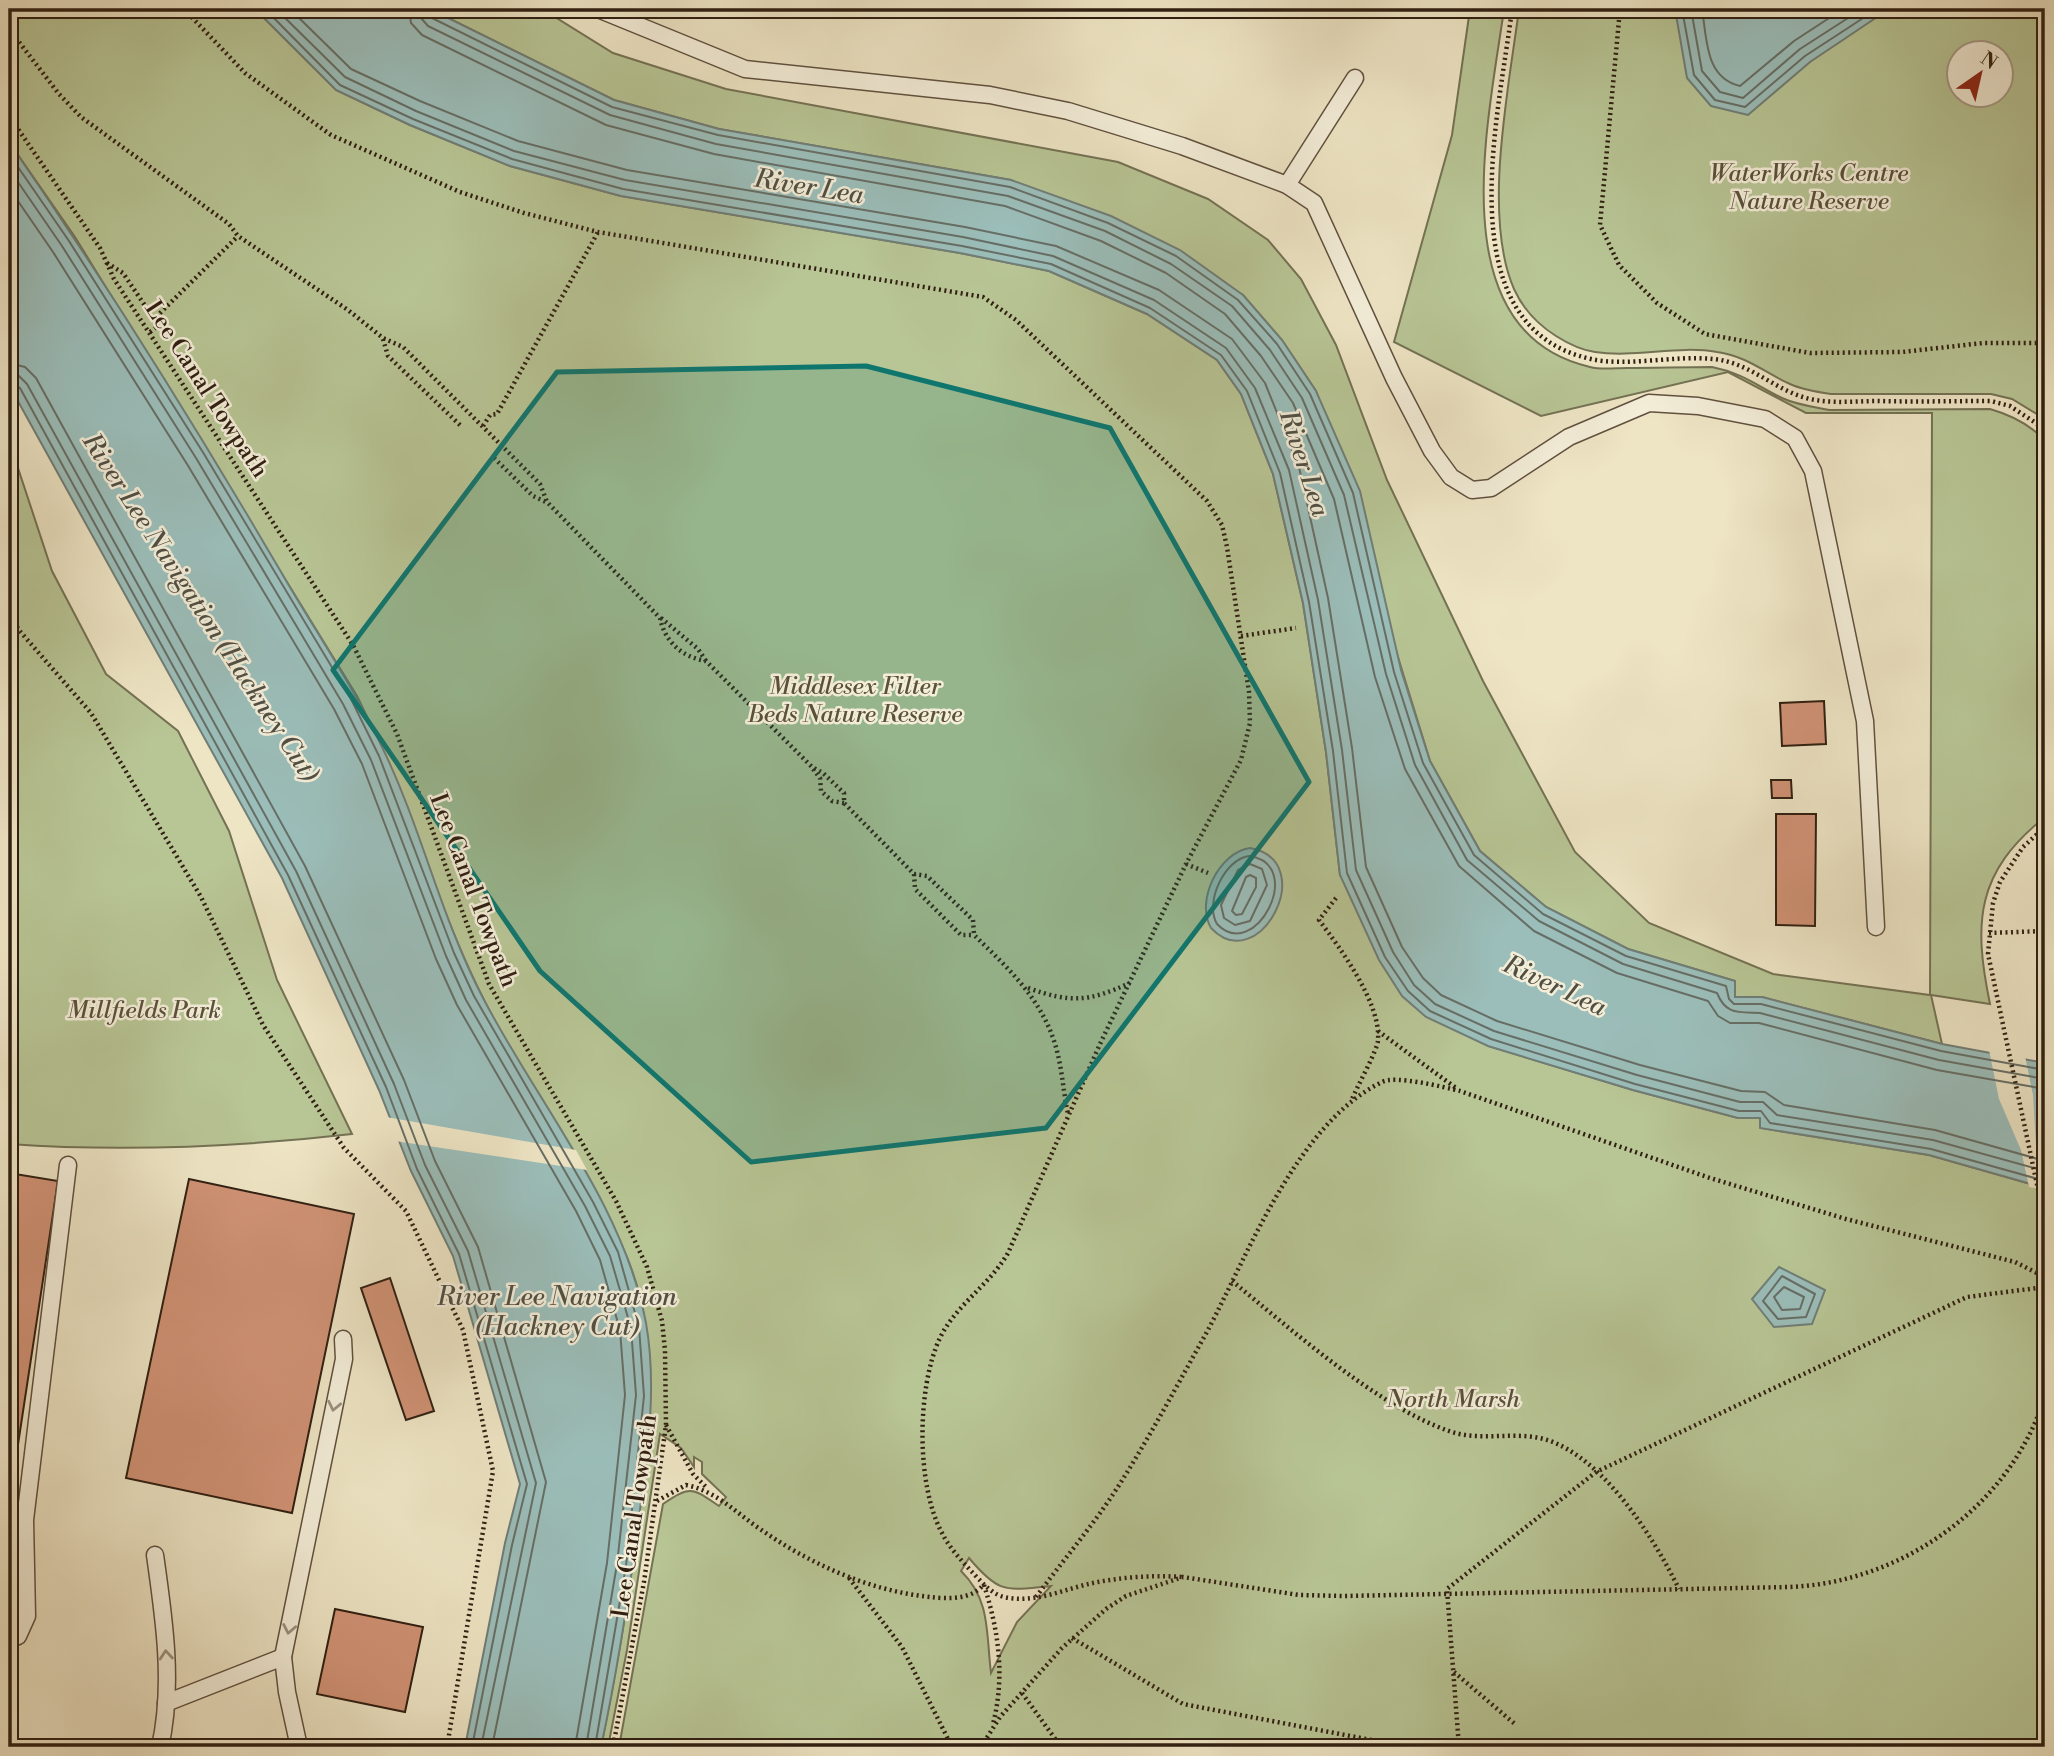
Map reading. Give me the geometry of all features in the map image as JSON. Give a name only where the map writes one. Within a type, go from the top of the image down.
[{"type":"lane","points":[[598,9],[745,69],[990,95],[1068,111],[1182,146],[1287,185],[1314,203],[1394,378],[1432,451],[1451,477],[1472,489],[1491,488],[1569,437],[1649,403],[1698,406],[1765,419],[1795,438],[1813,471],[1865,721],[1876,928]]},
{"type":"lane","points":[[1287,185],[1354,78]]},
{"type":"lane","points":[[9,1640],[18,1636],[27,1616],[25,1520],[68,1165]]},
{"type":"lane","points":[[299,1747],[287,1692],[283,1657],[344,1359],[343,1339]]},
{"type":"lane","points":[[155,1555],[167,1666],[166,1703],[160,1747]]},
{"type":"lane","points":[[166,1703],[283,1657]]},
{"type":"path","points":[[184,9],[245,73],[331,135],[460,192],[524,214],[598,232],[983,297],[1000,307],[1207,501],[1225,536],[1249,692],[1249,731],[1241,760],[1186,864],[1068,1114],[1008,1253],[999,1269],[952,1317],[932,1356],[922,1416],[930,1498],[941,1532],[965,1564],[1001,1597],[1036,1598],[1121,1578],[1154,1575],[1299,1595],[1447,1596],[1824,1586],[1880,1570],[1931,1544],[1987,1493],[2029,1433],[2045,1396]]},
{"type":"path","points":[[1512,9],[1497,117],[1492,217],[1507,291],[1520,314],[1536,331],[1564,350],[1593,359],[1721,360],[1748,367],[1786,391],[1831,401],[1990,401],[2010,406],[2045,429]]},
{"type":"path","points":[[1620,9],[1600,225],[1619,265],[1657,303],[1705,334],[1810,353],[1902,352],[1983,343],[2045,344]]},
{"type":"path","points":[[9,29],[59,94],[81,117],[229,224],[237,236],[348,310],[383,338],[403,347],[540,484],[547,502]]},
{"type":"path","name":"Lee Canal Towpath","points":[[9,116],[100,248],[150,332],[353,645],[397,734],[489,984],[616,1201],[647,1267],[663,1331],[666,1425],[657,1501],[613,1747]]},
{"type":"path","points":[[483,426],[490,415],[497,414],[598,232]]},
{"type":"path","points":[[154,318],[237,236]]},
{"type":"path","points":[[107,263],[123,272],[154,318],[158,326],[150,332]]},
{"type":"path","points":[[383,338],[388,356],[462,427]]},
{"type":"path","points":[[494,458],[533,496],[547,502],[660,618],[698,649],[706,661],[812,767],[820,778],[821,791],[832,802],[844,803],[914,874],[927,876],[973,920],[974,935],[1027,988],[1056,1044],[1068,1114]]},
{"type":"path","points":[[9,606],[18,629],[98,725],[201,897],[263,1025],[344,1148],[406,1211],[463,1330],[493,1471],[447,1747]]},
{"type":"path","points":[[660,618],[663,633],[687,658],[706,661]]},
{"type":"path","points":[[1241,636],[1296,628]]},
{"type":"path","points":[[812,767],[823,773],[844,793],[844,803]]},
{"type":"path","points":[[2045,827],[2023,847],[2000,882],[1989,933],[1988,954],[2045,1222]]},
{"type":"path","points":[[1186,864],[1208,873]]},
{"type":"path","points":[[914,874],[915,889],[961,935],[974,935]]},
{"type":"path","points":[[1336,898],[1319,920],[1356,977],[1376,1015],[1379,1042],[1352,1100]]},
{"type":"path","points":[[1989,933],[2045,931]]},
{"type":"path","points":[[1027,988],[1062,1000],[1077,1001],[1131,982]]},
{"type":"path","points":[[1377,1030],[1460,1091]]},
{"type":"path","points":[[1036,1598],[1120,1483],[1278,1192],[1329,1121],[1352,1100],[1385,1080],[1460,1091],[1710,1178],[1846,1219],[2015,1262],[2045,1277]]},
{"type":"path","points":[[1232,1281],[1383,1397],[1450,1432],[1500,1438],[1534,1437],[1572,1450],[1628,1507],[1662,1556],[1679,1589]]},
{"type":"path","points":[[1459,1747],[1447,1589],[1596,1472],[1967,1297],[2045,1287]]},
{"type":"path","points":[[666,1425],[693,1474],[709,1490],[764,1532],[849,1578],[900,1594],[950,1599],[978,1592],[984,1584]]},
{"type":"path","points":[[657,1501],[687,1485],[709,1490]]},
{"type":"path","points":[[981,1747],[992,1728],[1022,1693],[1072,1638],[1105,1609],[1126,1596],[1183,1577]]},
{"type":"path","points":[[849,1578],[902,1647],[952,1747]]},
{"type":"path","points":[[984,1584],[999,1650],[998,1698],[992,1728]]},
{"type":"path","points":[[1072,1638],[1183,1704],[1408,1747]]},
{"type":"path","points":[[1453,1671],[1516,1725]]},
{"type":"path","points":[[1022,1693],[1061,1747]]},
{"type":"highlighted area","points":[[866,366],[1110,428],[1309,782],[1046,1128],[751,1162],[540,971],[333,670],[557,372]]},
{"type":"green space","points":[[9,9],[255,9],[336,90],[410,125],[510,166],[621,196],[960,253],[1049,271],[1147,314],[1217,360],[1241,394],[1273,474],[1303,603],[1326,752],[1340,875],[1488,1046],[1633,1090],[1738,1118],[1760,1118],[1761,1128],[1929,1155],[2045,1188],[2045,1747],[619,1747],[663,1504],[691,1491],[703,1495],[719,1506],[726,1497],[702,1474],[702,1462],[694,1457],[694,1467],[681,1448],[660,1434],[627,1650],[608,1747],[601,1747],[630,1585],[649,1423],[649,1352],[636,1282],[623,1248],[590,1182],[480,992],[448,919],[390,769],[357,696],[75,237],[9,142]],"holes":[[[969,1558],[997,1584],[1013,1589],[1051,1586],[1017,1622],[991,1673],[982,1606],[971,1582],[961,1571]]]},
{"type":"green space","points":[[430,9],[542,9],[613,53],[726,89],[1118,162],[1208,199],[1268,240],[1301,279],[1336,345],[1387,480],[1483,681],[1575,852],[1649,923],[1773,974],[1930,995],[1932,413],[1806,413],[1728,372],[1541,416],[1394,342],[1452,135],[1470,9],[1504,9],[1490,106],[1484,216],[1492,267],[1510,312],[1542,346],[1594,368],[1712,367],[1723,370],[1740,376],[1788,400],[1830,410],[1990,409],[2019,421],[2045,440],[2045,817],[2022,837],[2005,858],[1985,900],[1982,948],[1990,1004],[1931,995],[1942,1044],[1762,997],[1735,997],[1735,981],[1628,949],[1546,907],[1480,851],[1430,761],[1316,391],[1282,340],[1243,295],[1011,180],[719,129],[614,100]]},
{"type":"green space","name":"WaterWorks Centre Nature Reserve","points":[[1519,9],[2045,9],[2045,419],[2012,399],[1991,394],[1831,394],[1795,386],[1728,354],[1702,350],[1625,354],[1595,352],[1560,339],[1526,309],[1514,289],[1505,259],[1499,189],[1505,113]]},
{"type":"green space","name":"Millfields Park","points":[[9,448],[52,571],[106,674],[178,731],[229,831],[277,980],[352,1134],[181,1147],[95,1148],[9,1144]]},
{"type":"water","name":"River Lea","points":[[255,9],[430,9],[614,100],[719,129],[1011,180],[1111,216],[1180,250],[1243,295],[1282,340],[1316,391],[1360,491],[1401,670],[1430,761],[1480,851],[1546,907],[1628,949],[1735,981],[1735,997],[1762,997],[1942,1044],[2045,1063],[2045,1188],[1929,1155],[1760,1128],[1760,1118],[1738,1118],[1633,1090],[1488,1046],[1426,1017],[1402,996],[1379,960],[1340,875],[1326,752],[1303,603],[1273,474],[1241,394],[1217,360],[1147,314],[1049,271],[960,253],[621,196],[510,166],[410,125],[336,90]]},
{"type":"water","points":[[1675,9],[1889,9],[1810,62],[1748,115],[1711,106],[1687,78]]},
{"type":"water","name":"River Lee Navigation (Hackney Cut)","points":[[9,142],[149,354],[360,703],[397,780],[468,968],[505,1037],[599,1195],[619,1236],[635,1279],[649,1346],[650,1416],[628,1599],[601,1747],[465,1747],[505,1543],[520,1484],[453,1256],[411,1171],[379,1090],[282,878],[9,385]]},
{"type":"water","points":[[1250,848],[1271,857],[1281,873],[1282,892],[1275,912],[1263,929],[1247,939],[1229,940],[1211,928],[1206,905],[1208,892],[1213,879],[1229,858]]},
{"type":"water","points":[[1779,1267],[1825,1290],[1812,1324],[1774,1327],[1752,1299]]},
{"type":"pier","points":[[1989,1050],[2025,1056],[2033,1095],[2036,1145],[2045,1190],[2029,1187],[2021,1150],[1999,1099]]},
{"type":"pier","points":[[386,1117],[576,1150],[587,1170],[395,1141]]},
{"type":"building","points":[[1134,9],[1188,9],[1188,13],[1134,13]]},
{"type":"building","points":[[1824,701],[1826,744],[1782,746],[1780,703]]},
{"type":"building","points":[[1771,780],[1791,780],[1792,798],[1772,798]]},
{"type":"building","points":[[1776,814],[1816,814],[1815,926],[1776,925]]},
{"type":"building","points":[[9,1173],[58,1181],[12,1484],[9,1484]]},
{"type":"building","points":[[189,1179],[354,1214],[292,1513],[126,1478]]},
{"type":"building","points":[[390,1278],[434,1411],[406,1420],[361,1288]]},
{"type":"building","points":[[9,1503],[19,1504],[9,1573]]},
{"type":"building","points":[[335,1609],[423,1627],[405,1712],[317,1694]]},
{"type":"park label","name":"Middlesex Filter Beds Nature Reserve","points":[[855,700]]},
{"type":"park label","name":"North Marsh","points":[[1453,1399]]}]
